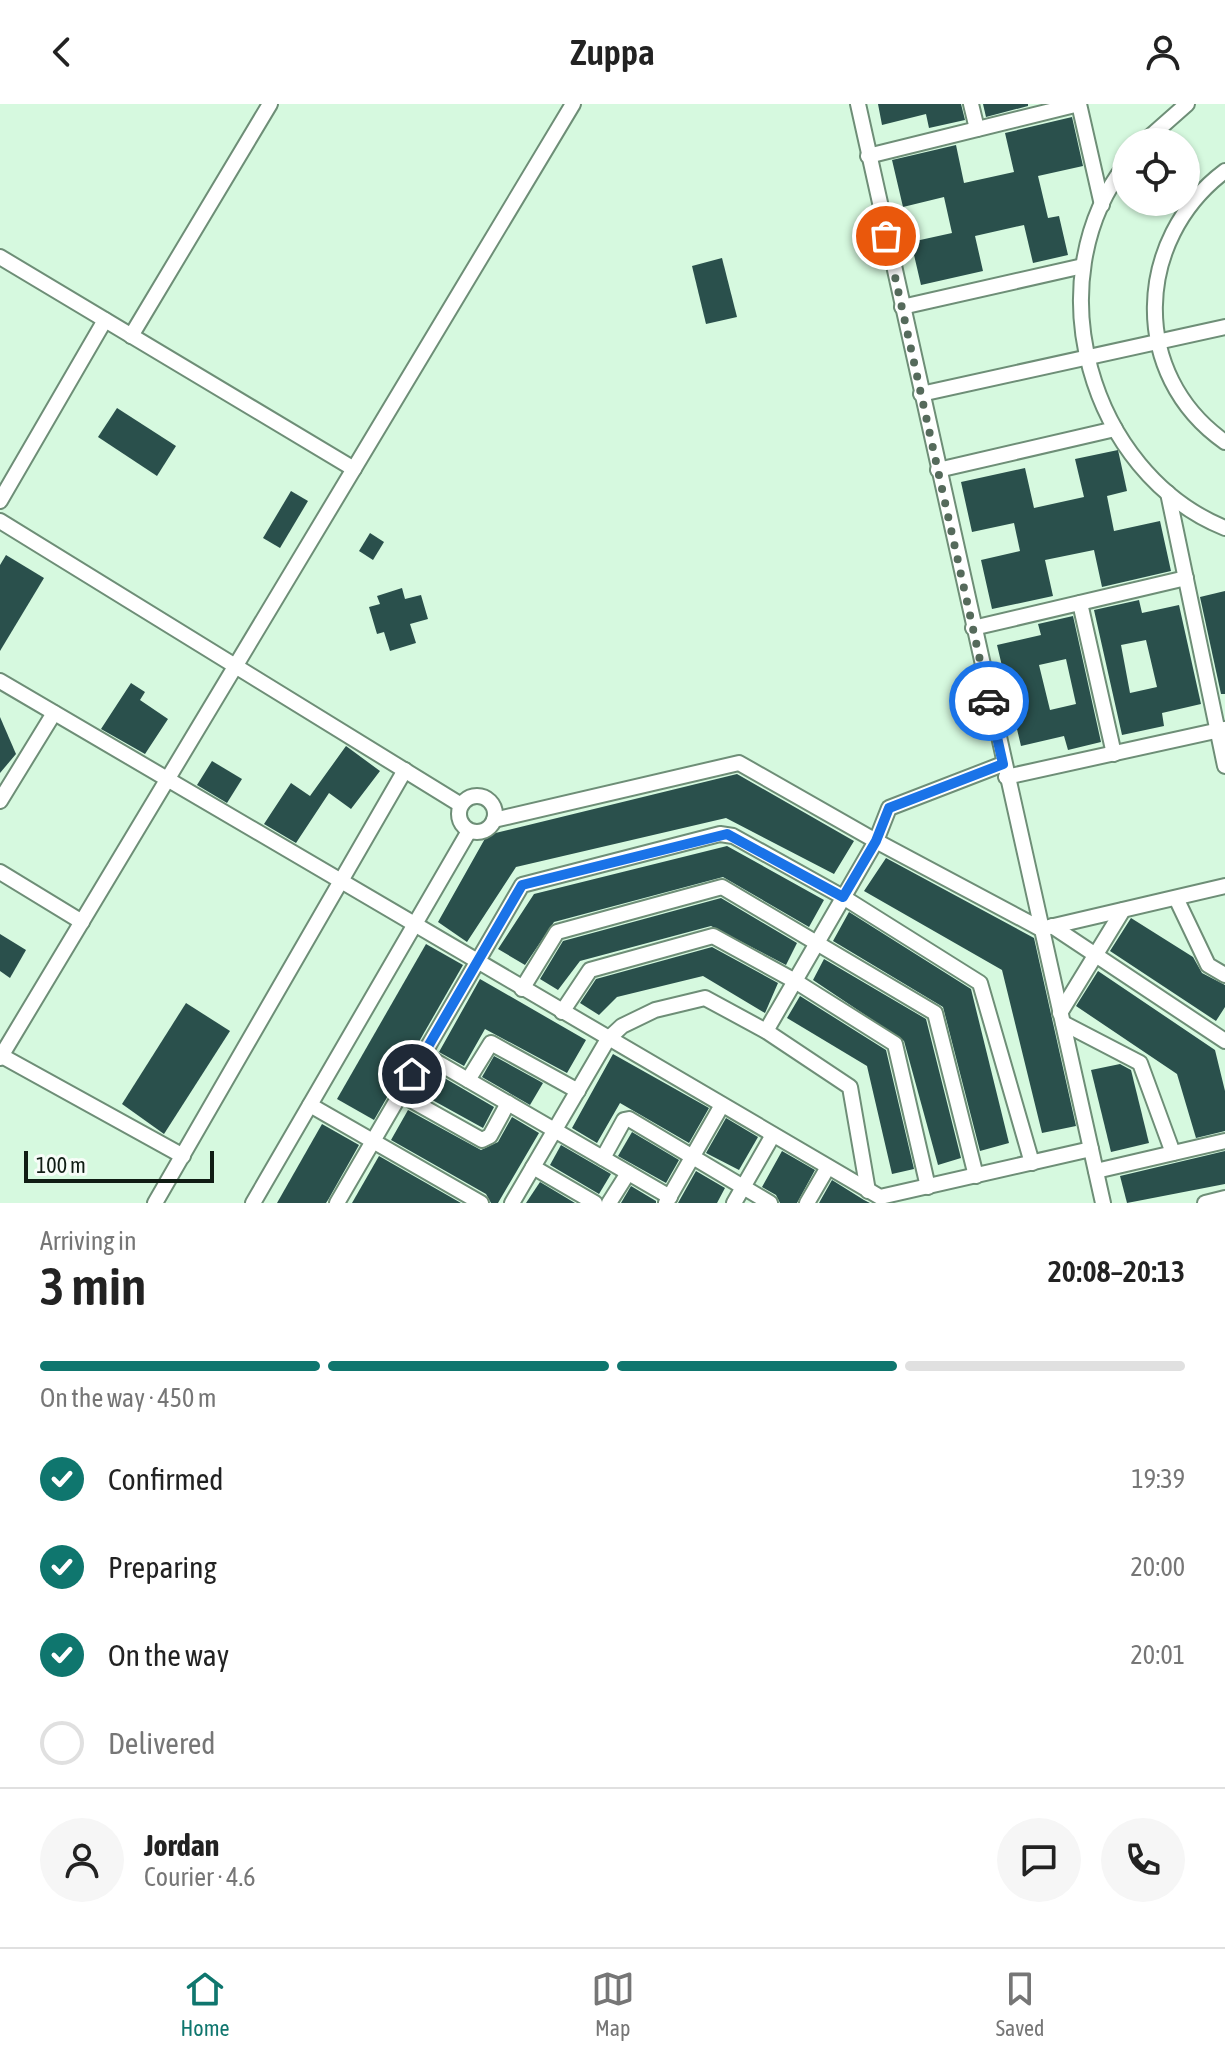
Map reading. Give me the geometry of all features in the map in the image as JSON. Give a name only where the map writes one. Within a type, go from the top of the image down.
[{"type":"street","points":[[131,336],[270,104]]},
{"type":"street","points":[[183,1156],[1,1056],[573,104]]},
{"type":"street","points":[[858,104],[1004,770],[1046,927],[1061,1018],[1103,1203]]},
{"type":"street","points":[[971,104],[977,129]]},
{"type":"street","points":[[868,156],[1079,104],[1102,205]]},
{"type":"street","points":[[1159,128],[1184,105]]},
{"type":"street","points":[[1225,171],[1200,190],[1169,235],[1154,288],[1158,342],[1177,392],[1202,423],[1225,442]]},
{"type":"street","points":[[1112,188],[1102,205],[1083,266],[1081,312],[1092,381],[1115,429],[1132,454],[1168,493],[1192,512],[1225,528]]},
{"type":"street","points":[[0,257],[354,469]]},
{"type":"street","points":[[902,307],[1083,266]]},
{"type":"street","points":[[0,501],[105,320]]},
{"type":"street","points":[[921,394],[1225,327]]},
{"type":"street","points":[[938,470],[1115,429]]},
{"type":"street","points":[[1168,493],[1221,730],[1225,766]]},
{"type":"street","points":[[0,521],[461,805]]},
{"type":"street","points":[[973,628],[1186,578]]},
{"type":"street","points":[[1080,603],[1114,754]]},
{"type":"street","points":[[0,681],[877,1197],[1091,1149]]},
{"type":"street","points":[[0,801],[54,713]]},
{"type":"street","points":[[766,1031],[876,841],[889,808],[1004,770],[1114,754],[1221,730]]},
{"type":"street","points":[[494,820],[739,763],[876,841],[1096,955],[1223,1036]]},
{"type":"street","points":[[155,1203],[405,770]]},
{"type":"street","points":[[471,797],[484,798],[493,807],[494,820],[487,830],[469,831],[459,817],[461,805],[471,797]]},
{"type":"street","points":[[253,1203],[469,831]]},
{"type":"street","points":[[337,1203],[522,885],[720,834],[733,836],[843,897],[980,983],[1032,1163]]},
{"type":"street","points":[[0,872],[82,922]]},
{"type":"street","points":[[522,989],[557,932],[719,886],[818,941],[935,1013],[976,1176]]},
{"type":"street","points":[[1046,927],[1225,886]]},
{"type":"street","points":[[1176,898],[1208,965],[1225,975]]},
{"type":"street","points":[[1061,1018],[1123,910]]},
{"type":"street","points":[[562,1012],[590,970],[706,936],[795,981],[895,1044],[928,1187]]},
{"type":"street","points":[[512,1203],[608,1039],[622,1026],[655,1010],[697,998],[714,1002],[766,1031],[850,1087],[877,1197]]},
{"type":"street","points":[[1061,1018],[1140,1063],[1173,1153]]},
{"type":"street","points":[[468,1080],[491,1043],[578,1091]]},
{"type":"street","points":[[423,1054],[603,1158],[668,1200],[722,1105]]},
{"type":"street","points":[[400,1094],[482,1140],[490,1136],[508,1103]]},
{"type":"street","points":[[310,1105],[481,1203]]},
{"type":"street","points":[[603,1158],[626,1118],[770,1203]]},
{"type":"street","points":[[734,1203],[773,1135]]},
{"type":"street","points":[[1096,1171],[1225,1141]]},
{"type":"street","points":[[533,1167],[595,1203]]},
{"type":"street","points":[[807,1203],[828,1167]]},
{"type":"street","points":[[609,1203],[628,1173]]},
{"type":"street","points":[[1205,1203],[1225,1198]]},
{"type":"building","points":[[878,104],[961,104],[965,120],[929,128],[926,114],[882,125]]},
{"type":"building","points":[[983,104],[1028,104],[1028,106],[986,117]]},
{"type":"building","points":[[1072,117],[1083,166],[1038,176],[1048,218],[1059,216],[1068,255],[1033,263],[1024,225],[975,236],[983,271],[921,285],[911,242],[952,233],[944,197],[903,207],[892,160],[956,145],[964,183],[1014,172],[1005,133]]},
{"type":"building","points":[[722,258],[737,317],[706,324],[692,266]]},
{"type":"building","points":[[117,408],[176,446],[157,476],[98,437]]},
{"type":"building","points":[[1118,450],[1127,491],[1107,496],[1114,531],[1160,521],[1171,571],[1102,587],[1094,550],[1045,560],[1053,596],[992,609],[981,560],[1020,551],[1014,523],[972,532],[961,482],[1025,468],[1034,508],[1084,497],[1075,459]]},
{"type":"building","points":[[291,491],[308,501],[280,548],[263,538]]},
{"type":"building","points":[[370,533],[384,542],[373,560],[359,551]]},
{"type":"building","points":[[6,555],[44,578],[0,651],[0,565]]},
{"type":"building","points":[[402,588],[405,599],[421,595],[428,619],[410,624],[416,643],[390,651],[384,632],[377,634],[369,607],[380,604],[377,596]]},
{"type":"building","points":[[1225,591],[1225,694],[1221,694],[1200,597]]},
{"type":"building","points":[[1139,600],[1142,613],[1179,605],[1201,704],[1162,713],[1164,726],[1122,735],[1094,610]],"holes":[[[1146,640],[1157,687],[1130,693],[1121,645]]]},
{"type":"building","points":[[1073,616],[1101,742],[1068,750],[1064,736],[1021,746],[997,645],[1041,635],[1038,624]],"holes":[[[1066,659],[1076,704],[1050,710],[1039,665]]]},
{"type":"building","points":[[131,683],[145,692],[140,700],[168,719],[145,754],[101,729]]},
{"type":"building","points":[[0,717],[16,754],[0,773]]},
{"type":"building","points":[[346,746],[380,771],[351,809],[329,793],[296,843],[264,824],[291,783],[310,796]]},
{"type":"building","points":[[212,761],[242,779],[227,803],[197,785]]},
{"type":"building","points":[[737,774],[854,841],[834,874],[726,818],[516,867],[467,942],[438,922],[487,835]]},
{"type":"building","points":[[727,846],[824,900],[809,927],[723,877],[554,922],[525,965],[498,949],[534,894]]},
{"type":"building","points":[[886,858],[1034,938],[1076,1126],[1042,1133],[1002,970],[864,891]]},
{"type":"building","points":[[721,898],[797,943],[786,965],[711,926],[580,961],[558,990],[540,979],[563,941]]},
{"type":"building","points":[[849,912],[971,989],[1009,1143],[980,1151],[943,1007],[833,941]]},
{"type":"building","points":[[1131,918],[1193,957],[1202,973],[1225,985],[1225,1007],[1216,1021],[1110,951]]},
{"type":"building","points":[[0,934],[26,950],[10,978],[0,971]]},
{"type":"building","points":[[426,944],[463,965],[374,1120],[337,1099]]},
{"type":"building","points":[[712,947],[778,983],[765,1013],[703,976],[617,997],[599,1015],[580,1003],[596,979]]},
{"type":"building","points":[[824,959],[926,1019],[961,1158],[938,1165],[904,1041],[813,980]]},
{"type":"building","points":[[1098,971],[1215,1050],[1225,1091],[1225,1131],[1196,1138],[1177,1074],[1076,1006]]},
{"type":"building","points":[[480,979],[586,1040],[567,1073],[485,1029],[464,1066],[439,1052]]},
{"type":"building","points":[[800,996],[886,1050],[914,1169],[892,1174],[867,1066],[787,1018]]},
{"type":"building","points":[[186,1003],[230,1031],[164,1134],[122,1104]]},
{"type":"building","points":[[613,1054],[709,1108],[689,1143],[620,1103],[597,1143],[572,1128]]},
{"type":"building","points":[[494,1056],[543,1083],[530,1105],[482,1077]]},
{"type":"building","points":[[1120,1064],[1131,1070],[1149,1143],[1111,1152],[1091,1070]]},
{"type":"building","points":[[429,1069],[494,1107],[483,1128],[416,1091]]},
{"type":"building","points":[[408,1110],[481,1150],[498,1142],[512,1117],[539,1133],[498,1203],[491,1203],[486,1194],[391,1140]]},
{"type":"building","points":[[726,1118],[758,1137],[739,1170],[706,1153]]},
{"type":"building","points":[[322,1124],[359,1145],[328,1200],[326,1203],[277,1203]]},
{"type":"building","points":[[632,1132],[679,1160],[666,1183],[618,1156]]},
{"type":"building","points":[[561,1145],[611,1174],[599,1194],[550,1165]]},
{"type":"building","points":[[782,1151],[815,1170],[797,1203],[780,1203],[776,1195],[762,1187]]},
{"type":"building","points":[[1225,1151],[1225,1184],[1127,1203],[1120,1176]]},
{"type":"building","points":[[379,1156],[461,1203],[352,1203]]},
{"type":"building","points":[[696,1171],[725,1188],[717,1203],[678,1203]]},
{"type":"building","points":[[832,1180],[864,1200],[870,1203],[819,1203]]},
{"type":"building","points":[[540,1182],[575,1203],[526,1203]]},
{"type":"building","points":[[631,1186],[656,1201],[656,1203],[621,1203]]},
{"type":"way so far","points":[[886,236],[989,701]]},
{"type":"route","points":[[412,1074],[522,885],[727,834],[843,897],[876,841],[889,808],[1003,764],[989,701]]}]
